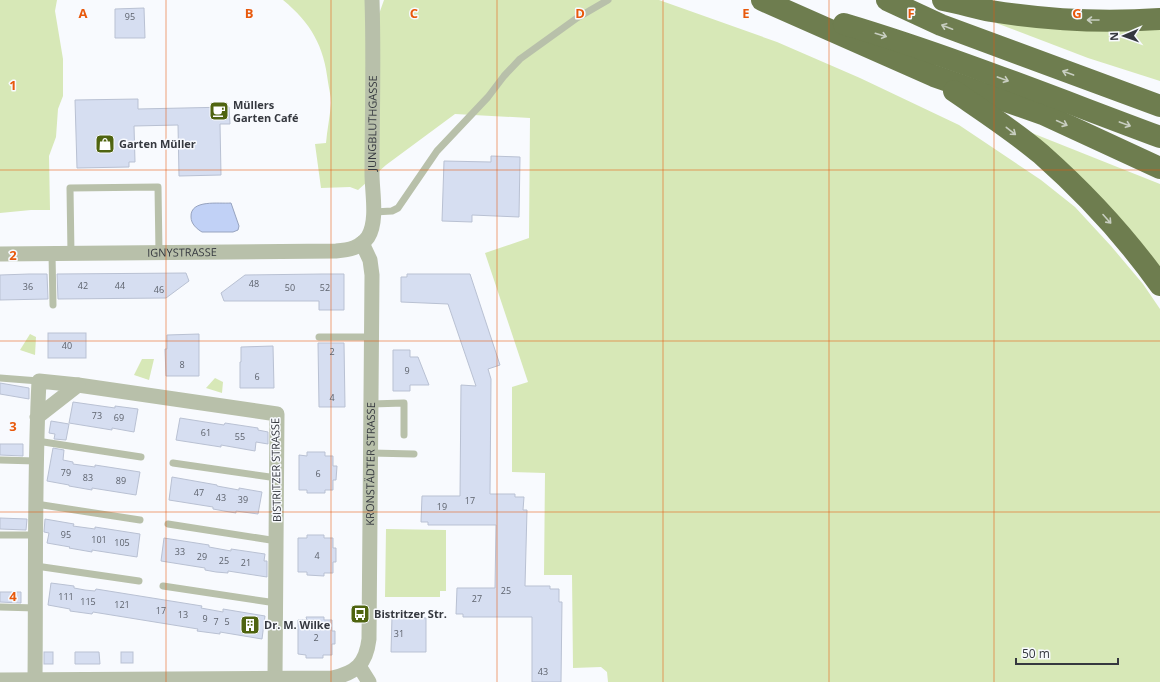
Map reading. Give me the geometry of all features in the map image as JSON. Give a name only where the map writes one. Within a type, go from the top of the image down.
[{"type":"highway","points":[[762,0],[934,76],[1043,114],[1160,168]]},
{"type":"highway","points":[[762,0],[892,39],[1160,137]]},
{"type":"highway","points":[[887,0],[941,25],[1160,106]]},
{"type":"highway","points":[[943,0],[991,11],[1069,20],[1160,19]]},
{"type":"highway","points":[[934,76],[1008,128],[1040,154],[1071,183],[1125,240],[1160,285]]},
{"type":"street","name":"JUNGBLUTHGASSE","points":[[362,243],[372,229],[374,212],[372,175],[374,81],[372,0]]},
{"type":"street","name":"IGNYSTRASSE","points":[[0,254],[336,251],[355,248],[362,243]]},
{"type":"street","name":"KRONSTÄDTER STRASSE","points":[[359,666],[366,655],[369,639],[372,337],[372,275],[370,260],[362,243]]},
{"type":"street","name":"BISTRITZER STRASSE","points":[[39,381],[78,385],[277,414],[275,678]]},
{"type":"street","points":[[35,679],[36,461],[39,381]]},
{"type":"street","points":[[37,417],[78,385]]},
{"type":"street","points":[[0,680],[332,678],[349,674],[359,666],[369,682]]},
{"type":"lane","points":[[374,212],[392,211],[398,208],[437,151],[488,97],[504,76],[520,59],[577,18],[608,0]]},
{"type":"lane","points":[[71,254],[70,188],[158,186],[159,253]]},
{"type":"lane","points":[[52,254],[53,305]]},
{"type":"lane","points":[[319,337],[372,337]]},
{"type":"lane","points":[[0,378],[39,381]]},
{"type":"lane","points":[[371,404],[404,404],[404,435]]},
{"type":"lane","points":[[37,441],[141,457]]},
{"type":"lane","points":[[371,453],[414,454]]},
{"type":"lane","points":[[0,460],[36,461]]},
{"type":"lane","points":[[173,463],[277,478]]},
{"type":"lane","points":[[36,504],[140,520]]},
{"type":"lane","points":[[168,524],[277,541]]},
{"type":"lane","points":[[0,535],[36,535]]},
{"type":"lane","points":[[36,566],[138,581]]},
{"type":"lane","points":[[162,586],[276,603]]},
{"type":"lane","points":[[0,608],[36,608]]},
{"type":"green space","points":[[0,0],[57,0],[55,11],[63,59],[63,96],[58,109],[56,137],[49,156],[50,210],[0,213]]},
{"type":"green space","points":[[283,0],[366,0],[379,14],[384,0],[659,0],[777,42],[860,78],[959,125],[1041,180],[1075,207],[1111,246],[1143,284],[1160,309],[1160,682],[608,682],[607,672],[601,667],[573,668],[572,575],[544,575],[545,473],[512,472],[512,387],[528,382],[485,253],[529,238],[530,118],[455,114],[386,165],[358,190],[350,187],[321,188],[315,144],[326,143],[331,103],[326,69],[319,46],[314,36],[301,17]]},
{"type":"green space","points":[[996,23],[1160,27],[1160,81],[1088,58]]},
{"type":"green space","points":[[1027,131],[1160,184],[1160,274]]},
{"type":"green space","points":[[30,334],[36,337],[35,355],[20,350]]},
{"type":"green space","points":[[142,359],[154,359],[149,380],[134,375]]},
{"type":"green space","points":[[215,378],[223,382],[222,393],[206,388]]},
{"type":"green space","points":[[386,529],[446,530],[446,591],[440,591],[440,597],[385,597]]},
{"type":"water","points":[[213,203],[231,203],[239,226],[238,230],[233,232],[202,232],[193,224],[191,217],[192,211],[195,207]]},
{"type":"building","points":[[144,8],[145,38],[115,38],[115,9]]},
{"type":"building","name":"Garten Müller","points":[[138,99],[138,109],[229,107],[230,124],[220,124],[221,175],[179,176],[178,125],[134,126],[135,162],[129,162],[129,167],[77,168],[75,100]]},
{"type":"building","points":[[491,156],[520,157],[519,217],[472,215],[472,222],[442,221],[444,161],[491,162]]},
{"type":"building","points":[[186,273],[189,281],[166,298],[58,299],[57,274]]},
{"type":"building","points":[[47,274],[48,299],[0,300],[0,275]]},
{"type":"building","points":[[344,274],[344,310],[319,310],[319,301],[224,301],[221,293],[245,275]]},
{"type":"building","points":[[407,274],[470,274],[500,365],[488,369],[491,379],[490,494],[515,494],[515,497],[524,497],[523,510],[527,510],[525,586],[550,586],[550,589],[559,589],[559,602],[562,602],[561,682],[532,682],[532,617],[463,617],[463,614],[456,614],[457,588],[495,588],[496,525],[428,525],[428,522],[421,522],[422,496],[460,496],[461,385],[476,386],[448,304],[401,302],[401,277],[407,277]]},
{"type":"building","points":[[48,333],[86,333],[86,358],[48,358]]},
{"type":"building","points":[[199,334],[199,376],[166,376],[165,349],[167,349],[167,335]]},
{"type":"building","points":[[318,343],[344,343],[345,407],[319,407]]},
{"type":"building","points":[[273,346],[274,388],[240,388],[241,347]]},
{"type":"building","points":[[393,350],[410,350],[410,357],[418,357],[429,385],[410,385],[410,391],[393,391]]},
{"type":"building","points":[[0,383],[29,388],[29,399],[0,394]]},
{"type":"building","points":[[73,402],[115,408],[115,406],[138,409],[134,432],[69,423]]},
{"type":"building","points":[[180,418],[224,425],[225,423],[258,428],[258,430],[268,432],[268,444],[256,442],[255,451],[221,445],[221,447],[176,440]]},
{"type":"building","points":[[51,421],[69,424],[66,440],[54,439],[55,434],[49,433]]},
{"type":"building","points":[[0,444],[23,444],[23,456],[0,455]]},
{"type":"building","points":[[53,448],[64,450],[63,460],[73,462],[73,464],[95,467],[95,465],[140,472],[136,495],[92,488],[92,490],[47,481]]},
{"type":"building","points":[[307,452],[325,452],[325,456],[333,456],[333,466],[337,466],[336,480],[333,480],[333,490],[325,490],[325,493],[307,493],[307,490],[299,490],[299,455],[307,456]]},
{"type":"building","points":[[172,477],[239,490],[239,488],[262,492],[258,514],[236,511],[236,513],[213,509],[213,507],[169,500]]},
{"type":"building","points":[[0,518],[27,519],[26,530],[0,529]]},
{"type":"building","points":[[45,519],[74,524],[73,526],[95,529],[95,527],[140,534],[137,557],[92,550],[92,552],[47,543],[49,533],[44,532]]},
{"type":"building","points":[[307,535],[324,535],[324,538],[333,538],[333,548],[336,548],[336,562],[333,562],[333,573],[324,573],[324,576],[307,575],[307,572],[298,572],[298,538],[307,538]]},
{"type":"building","points":[[164,538],[209,545],[209,547],[231,551],[231,549],[265,554],[264,561],[267,561],[267,577],[228,571],[228,573],[216,572],[205,570],[205,568],[161,561]]},
{"type":"building","points":[[51,583],[74,586],[74,588],[85,590],[95,591],[96,589],[202,606],[201,608],[223,612],[223,609],[265,616],[262,639],[220,632],[220,634],[197,631],[198,629],[93,612],[92,614],[70,611],[70,609],[48,605]]},
{"type":"building","points":[[0,592],[21,592],[21,603],[0,602]]},
{"type":"building","points":[[306,617],[324,617],[324,620],[332,620],[332,631],[335,631],[335,644],[332,644],[332,655],[323,655],[323,658],[306,658],[306,655],[298,654],[298,620],[307,620]]},
{"type":"building","points":[[392,617],[426,618],[426,652],[391,652]]},
{"type":"building","points":[[44,652],[53,652],[53,664],[44,664]]},
{"type":"building","points":[[75,652],[99,652],[100,664],[75,664]]},
{"type":"building","points":[[121,652],[133,652],[133,663],[121,663]]},
{"type":"place","name":"Müllers Garten Café","points":[[219,111]]},
{"type":"place","name":"Garten Müller","points":[[105,144]]},
{"type":"place","name":"Bistritzer Str.","points":[[360,614]]},
{"type":"place","name":"Dr. M. Wilke","points":[[250,625]]}]
